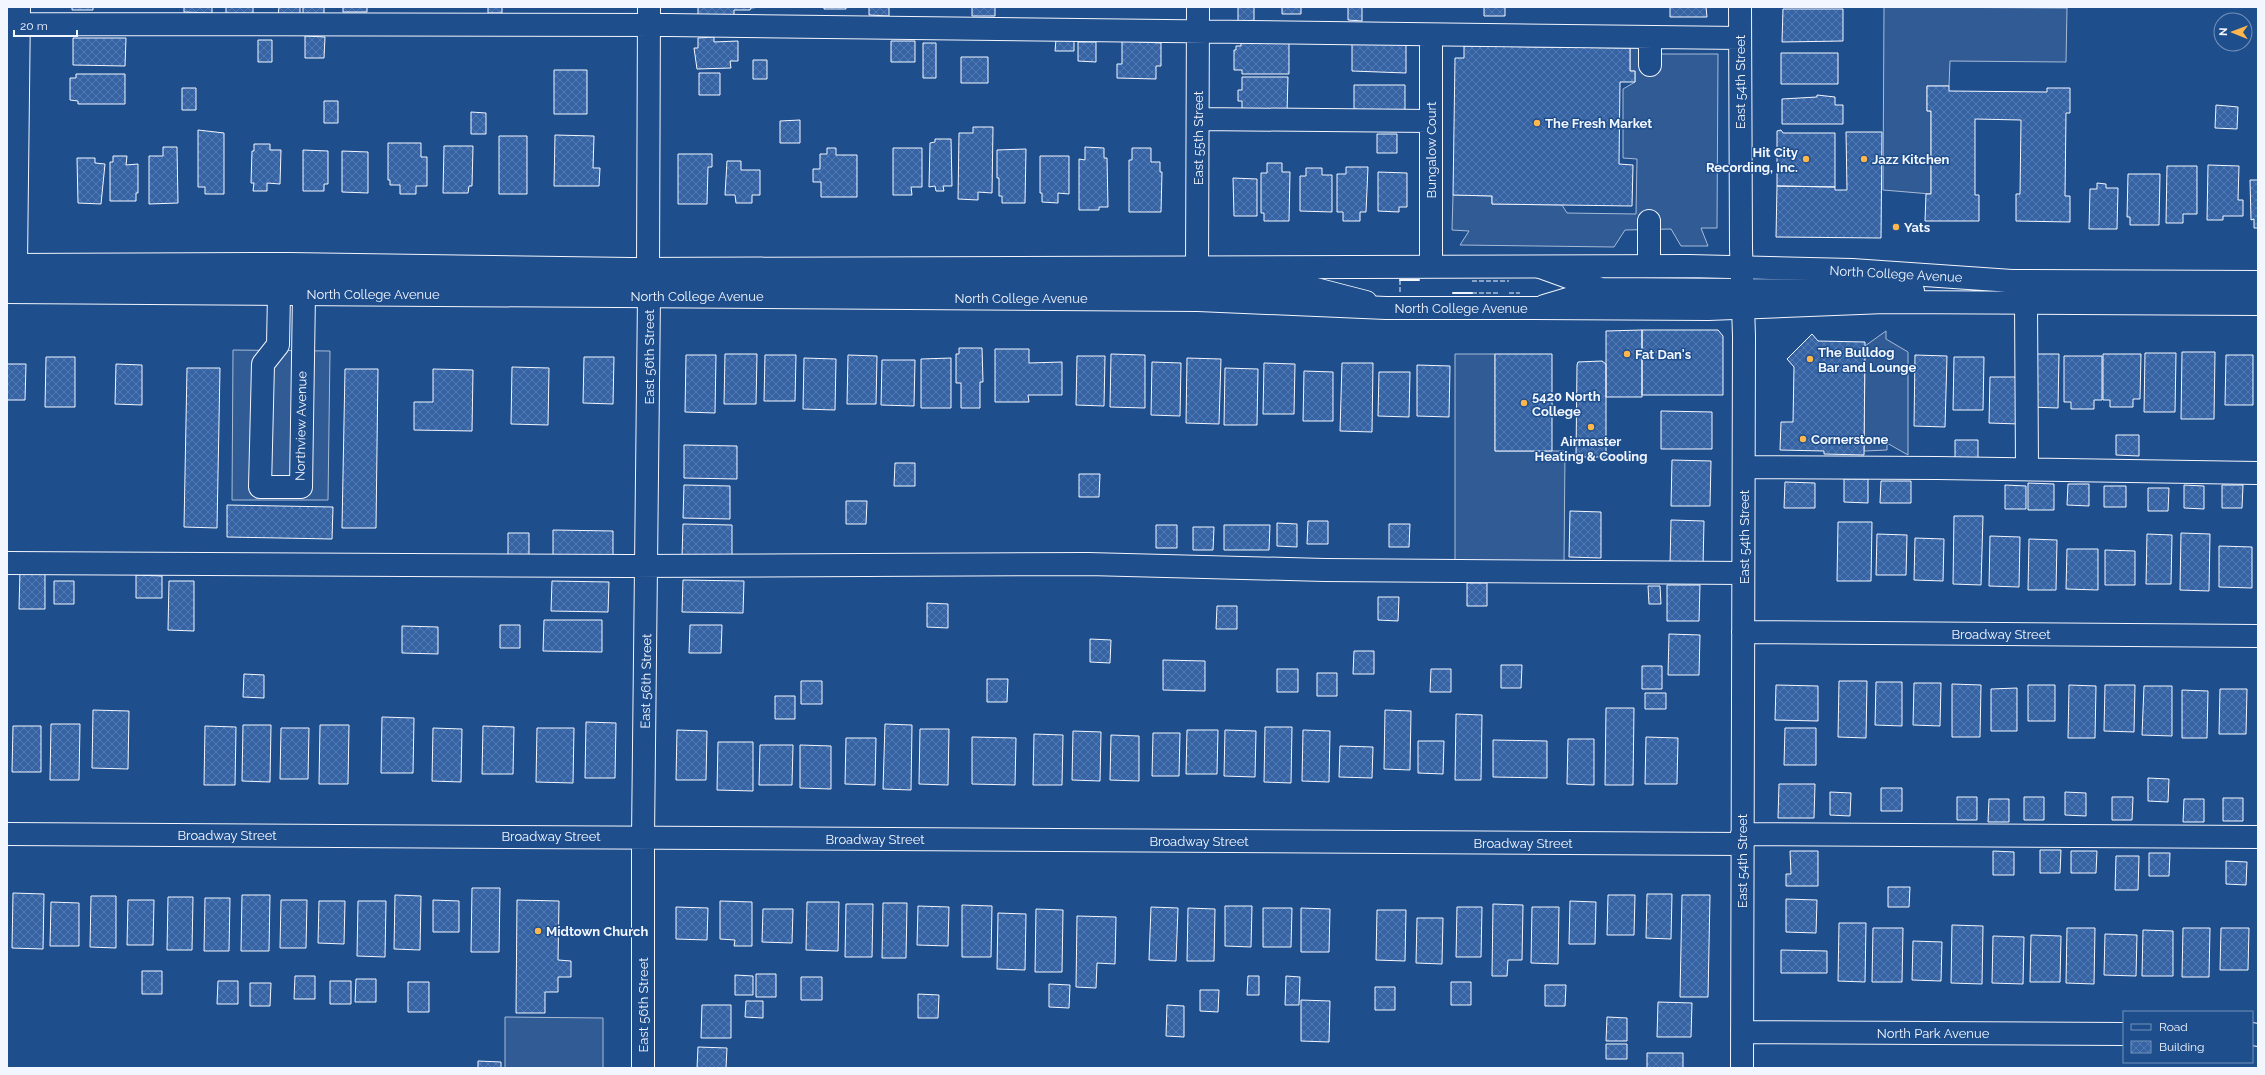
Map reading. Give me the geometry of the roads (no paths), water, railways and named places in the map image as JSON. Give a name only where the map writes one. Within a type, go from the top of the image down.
[{"type":"street","name":"East 55th Street","points":[[1197,268],[1198,7]]},
{"type":"street","name":"East 54th Street","points":[[1740,7],[1744,467],[1742,1068]]},
{"type":"street","points":[[10,270],[19,16],[649,16],[1431,35],[1740,38]]},
{"type":"street","points":[[648,269],[649,16]]},
{"type":"street","name":"Bungalow Court","points":[[1431,35],[1431,265]]},
{"type":"street","points":[[1650,37],[1650,65]]},
{"type":"street","points":[[1198,119],[1431,121]]},
{"type":"street","points":[[1649,221],[1649,266]]},
{"type":"street","name":"North College Avenue","points":[[10,270],[289,264],[648,269],[1197,268],[1386,265],[1535,265],[1852,270],[2012,281],[2258,282]]},
{"type":"street","name":"North College Avenue","points":[[1304,286],[1386,265]]},
{"type":"street","name":"North College Avenue","points":[[1535,265],[1601,289],[1743,299],[1839,302],[2258,304]]},
{"type":"street","name":"North College Avenue","points":[[10,270],[1304,286],[1386,308]]},
{"type":"street","name":"North College Avenue","points":[[1535,308],[1601,289]]},
{"type":"street","name":"North College Avenue","points":[[7,292],[649,295],[1198,300],[1386,308],[1535,308],[1743,299],[2258,293]]},
{"type":"street","points":[[279,294],[278,345],[303,345]]},
{"type":"street","name":"Northview Avenue","points":[[278,345],[263,364],[260,488],[301,487],[304,294]]},
{"type":"street","name":"East 56th Street","points":[[643,1068],[643,837],[648,566],[649,295]]},
{"type":"street","points":[[2026,302],[2027,470]]},
{"type":"street","points":[[1744,467],[2258,473]]},
{"type":"street","points":[[7,563],[648,566],[1088,564],[1317,570],[1744,573]]},
{"type":"street","name":"Broadway Street","points":[[1743,632],[2258,636]]},
{"type":"street","name":"Broadway Street","points":[[7,834],[1742,839],[2258,837]]},
{"type":"street","name":"North Park Avenue","points":[[1742,1032],[2123,1034]]},
{"type":"place","name":"The Fresh Market","points":[[1537,123]]},
{"type":"place","name":"Hit City Recording, Inc.","points":[[1806,159]]},
{"type":"place","name":"Jazz Kitchen","points":[[1864,159]]},
{"type":"place","name":"Yats","points":[[1896,227]]},
{"type":"place","name":"Fat Dan's","points":[[1627,354]]},
{"type":"place","name":"The Bulldog Bar and Lounge","points":[[1810,359]]},
{"type":"place","name":"5420 North College","points":[[1524,403]]},
{"type":"place","name":"Airmaster Heating & Cooling","points":[[1591,427]]},
{"type":"place","name":"Cornerstone","points":[[1803,439]]},
{"type":"place","name":"Midtown Church","points":[[538,931]]}]
